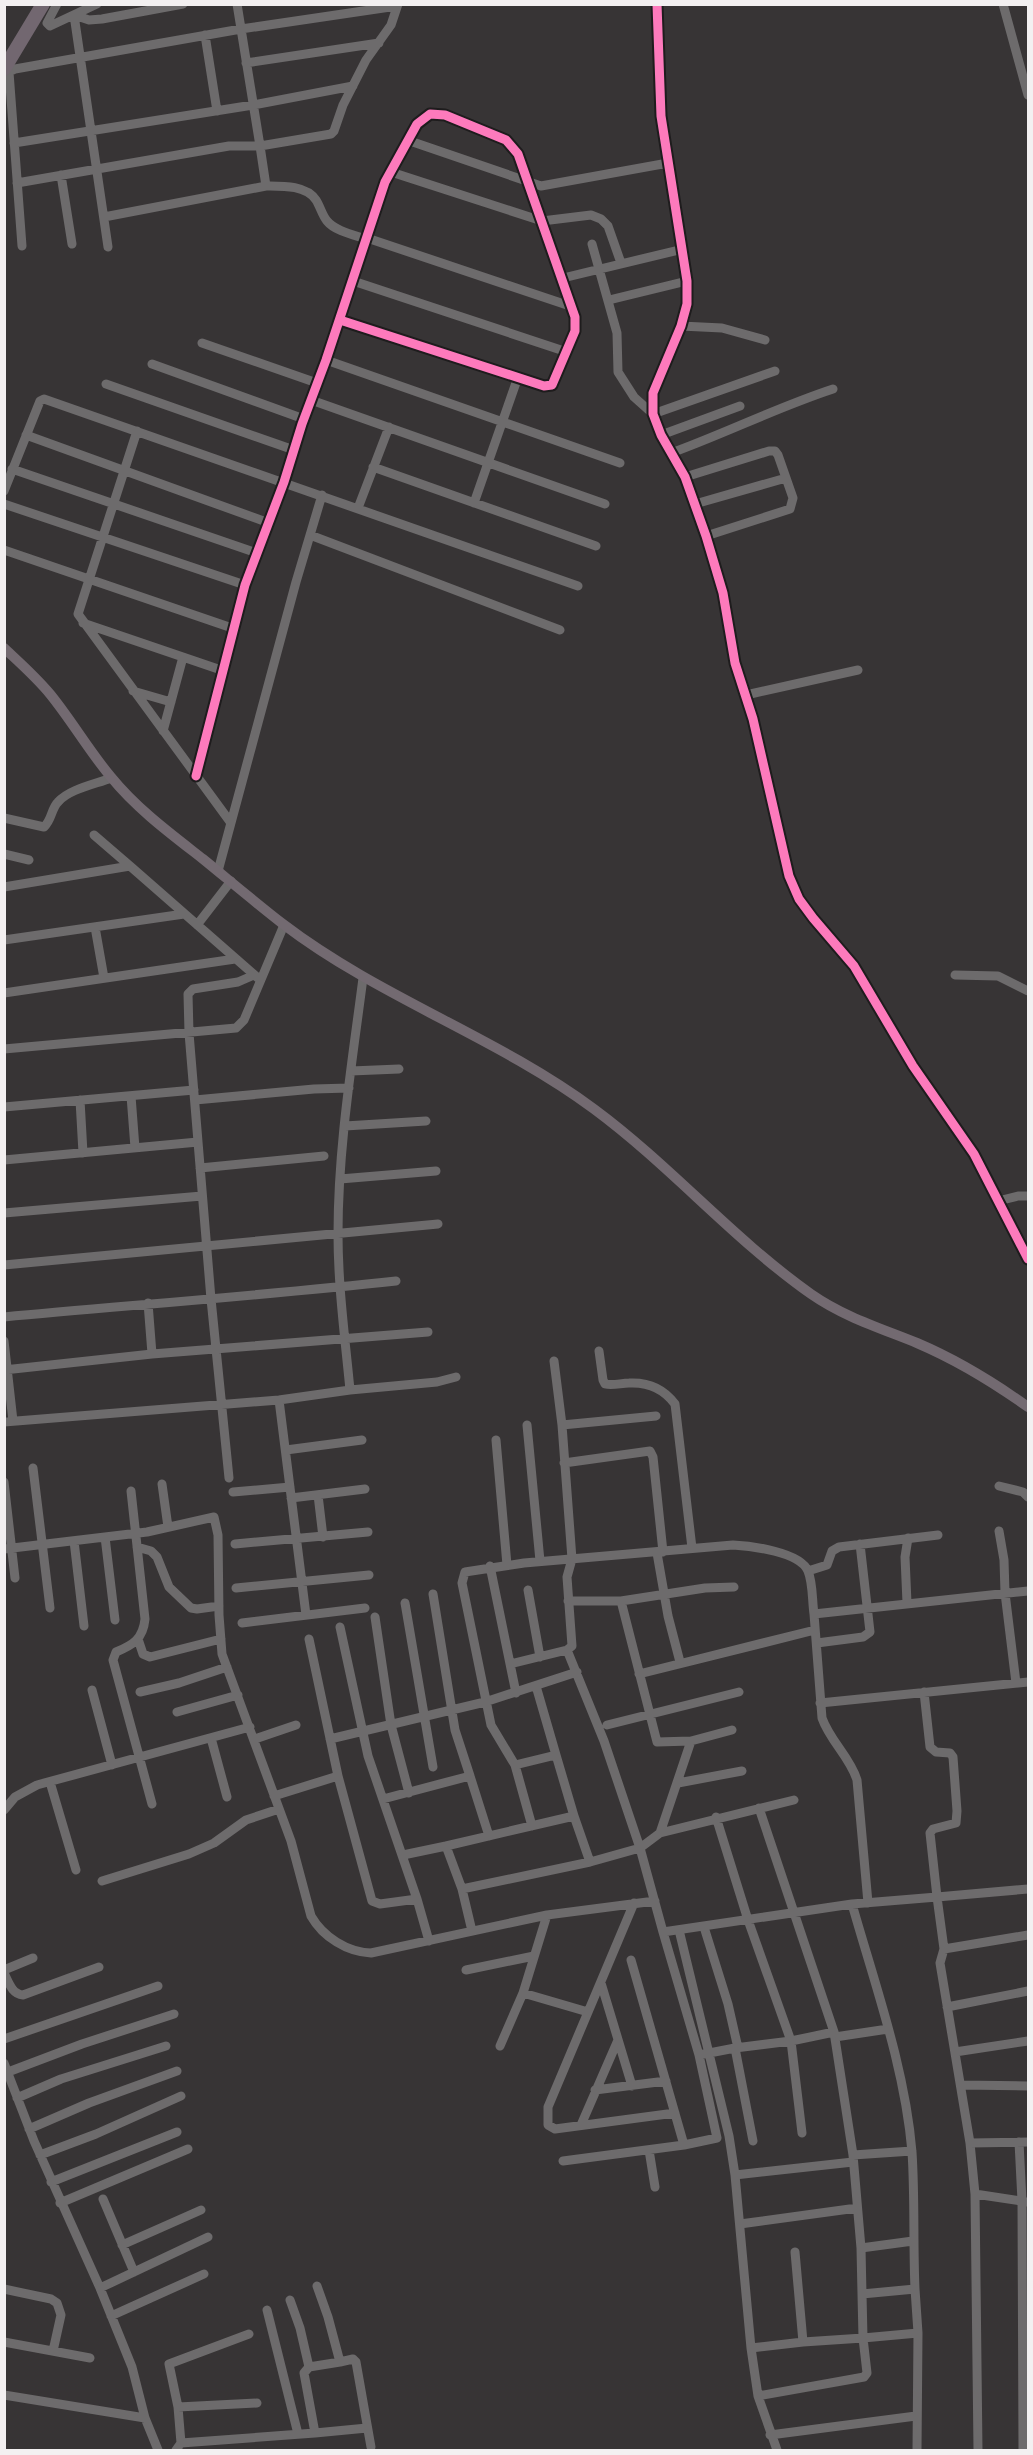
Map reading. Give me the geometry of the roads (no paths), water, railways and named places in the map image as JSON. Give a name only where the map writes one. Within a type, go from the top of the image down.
[{"type":"highway","points":[[4,69],[43,4]]},
{"type":"main road","points":[[4,648],[47,690],[111,778],[148,816],[284,925],[363,978],[440,1020],[510,1054],[579,1099],[655,1159],[720,1220],[812,1295],[841,1312],[949,1357],[1029,1407]]},
{"type":"street","points":[[57,4],[47,23],[50,26],[97,4]]},
{"type":"street","points":[[74,15],[89,20],[102,19],[183,4]]},
{"type":"street","points":[[237,4],[266,186]]},
{"type":"street","points":[[657,4],[661,116],[687,281],[687,304],[681,327],[659,373],[653,393],[653,414],[661,435],[685,477],[723,592],[735,663],[746,695],[789,876],[799,898],[813,918],[854,966],[913,1066],[974,1154],[1029,1259]]},
{"type":"street","points":[[1003,4],[1029,95]]},
{"type":"street","points":[[17,183],[229,146],[260,146],[331,134],[353,86],[391,26],[398,5],[205,35],[15,69],[9,72],[14,143],[17,183],[22,246]]},
{"type":"street","points":[[74,15],[108,248]]},
{"type":"street","points":[[205,35],[217,111]]},
{"type":"street","points":[[246,63],[379,43]]},
{"type":"street","points":[[14,143],[253,105],[353,86]]},
{"type":"street","points":[[196,776],[245,585],[284,482],[385,182],[417,124],[425,116],[434,113],[445,114],[512,144],[518,154],[573,307],[575,332],[552,385],[544,386],[340,320]]},
{"type":"street","points":[[407,140],[529,184],[541,186],[668,163]]},
{"type":"street","points":[[391,172],[542,221],[591,214],[608,226],[621,263]]},
{"type":"street","points":[[62,175],[72,244]]},
{"type":"street","points":[[104,218],[266,186],[288,186],[308,192],[315,197],[328,222],[338,229],[573,307]]},
{"type":"street","points":[[592,244],[617,333],[618,372],[634,397],[653,414]]},
{"type":"street","points":[[563,278],[682,249]]},
{"type":"street","points":[[353,281],[567,352]]},
{"type":"street","points":[[609,300],[687,281]]},
{"type":"street","points":[[681,327],[722,328],[765,340]]},
{"type":"street","points":[[202,343],[317,382]]},
{"type":"street","points":[[326,360],[620,463]]},
{"type":"street","points":[[152,364],[304,419]]},
{"type":"street","points":[[653,414],[775,371]]},
{"type":"street","points":[[474,503],[518,377]]},
{"type":"street","points":[[106,384],[294,450]]},
{"type":"street","points":[[671,453],[833,389]]},
{"type":"street","points":[[4,491],[42,399],[578,586]]},
{"type":"street","points":[[311,400],[605,504]]},
{"type":"street","points":[[661,435],[740,406]]},
{"type":"street","points":[[358,508],[389,427]]},
{"type":"street","points":[[136,431],[78,609],[83,623],[231,823]]},
{"type":"street","points":[[26,435],[269,523]]},
{"type":"street","points":[[685,477],[769,451],[775,451],[778,455],[793,498],[793,505],[790,509],[706,536]]},
{"type":"street","points":[[374,467],[596,546]]},
{"type":"street","points":[[12,469],[257,553]]},
{"type":"street","points":[[695,504],[786,478]]},
{"type":"street","points":[[218,871],[322,495]]},
{"type":"street","points":[[4,504],[245,585]]},
{"type":"street","points":[[310,535],[560,630]]},
{"type":"street","points":[[4,550],[235,629]]},
{"type":"street","points":[[83,623],[224,671]]},
{"type":"street","points":[[163,731],[183,657]]},
{"type":"street","points":[[746,695],[858,670]]},
{"type":"street","points":[[133,691],[171,702]]},
{"type":"street","points":[[4,818],[44,827],[58,802],[65,796],[111,778]]},
{"type":"street","points":[[94,835],[257,977]]},
{"type":"street","points":[[4,854],[30,861]]},
{"type":"street","points":[[4,887],[130,866]]},
{"type":"street","points":[[197,925],[231,881]]},
{"type":"street","points":[[4,940],[184,914]]},
{"type":"street","points":[[4,1048],[236,1028],[244,1020],[257,977],[284,925]]},
{"type":"street","points":[[95,927],[104,978]]},
{"type":"street","points":[[4,993],[235,959]]},
{"type":"street","points":[[955,975],[998,976],[1029,991]]},
{"type":"street","points":[[229,1479],[206,1246],[188,994],[190,991],[257,977]]},
{"type":"street","points":[[350,1390],[340,1287],[338,1234],[345,1126],[363,978]]},
{"type":"street","points":[[351,1071],[399,1069]]},
{"type":"street","points":[[4,1107],[131,1096],[349,1088]]},
{"type":"street","points":[[131,1096],[135,1148]]},
{"type":"street","points":[[80,1100],[83,1153]]},
{"type":"street","points":[[345,1126],[426,1121]]},
{"type":"street","points":[[4,1160],[198,1142]]},
{"type":"street","points":[[200,1168],[324,1156]]},
{"type":"street","points":[[340,1179],[436,1171]]},
{"type":"street","points":[[4,1213],[202,1196]]},
{"type":"street","points":[[998,1201],[1029,1196]]},
{"type":"street","points":[[4,1265],[438,1224]]},
{"type":"street","points":[[4,1317],[396,1281]]},
{"type":"street","points":[[148,1303],[152,1354]]},
{"type":"street","points":[[6,1370],[152,1354],[428,1332]]},
{"type":"street","points":[[4,1341],[9,1421],[279,1400],[350,1390],[437,1382],[456,1377]]},
{"type":"street","points":[[599,1351],[605,1384],[630,1383],[652,1386],[668,1394],[675,1404],[692,1548]]},
{"type":"street","points":[[510,1664],[567,1650],[573,1644],[567,1577],[572,1559],[562,1425],[554,1361]]},
{"type":"street","points":[[279,1400],[306,1615]]},
{"type":"street","points":[[562,1425],[656,1416]]},
{"type":"street","points":[[527,1425],[540,1561]]},
{"type":"street","points":[[286,1450],[363,1440]]},
{"type":"street","points":[[496,1440],[507,1565]]},
{"type":"street","points":[[564,1463],[650,1451],[653,1457],[664,1594],[680,1662]]},
{"type":"street","points":[[33,1468],[50,1608]]},
{"type":"street","points":[[4,1482],[8,1549],[15,1578]]},
{"type":"street","points":[[162,1484],[168,1527]]},
{"type":"street","points":[[999,1486],[1023,1492],[1029,1497]]},
{"type":"street","points":[[233,1492],[290,1487]]},
{"type":"street","points":[[291,1498],[365,1489]]},
{"type":"street","points":[[131,1491],[145,1619],[144,1629],[138,1640],[130,1647],[116,1652],[112,1660],[152,1804]]},
{"type":"street","points":[[318,1495],[323,1537]]},
{"type":"street","points":[[8,1549],[135,1534],[209,1517],[216,1520],[219,1535],[221,1639],[227,1666],[279,1809],[311,1916],[318,1928],[332,1940],[365,1953],[547,1915],[656,1901]]},
{"type":"street","points":[[999,1531],[1016,1683]]},
{"type":"street","points":[[235,1544],[368,1532]]},
{"type":"street","points":[[808,1571],[827,1565],[835,1549],[938,1535]]},
{"type":"street","points":[[105,1538],[115,1620]]},
{"type":"street","points":[[907,1603],[905,1557],[909,1539]]},
{"type":"street","points":[[74,1541],[84,1626]]},
{"type":"street","points":[[816,1643],[868,1635],[871,1627],[860,1544]]},
{"type":"street","points":[[532,1826],[515,1765],[493,1730],[485,1702],[462,1583],[465,1572],[490,1566],[540,1561],[733,1545],[752,1546],[795,1558],[808,1571],[814,1614],[820,1703],[827,1731],[854,1770],[857,1780],[868,1903]]},
{"type":"street","points":[[137,1547],[151,1551],[158,1557],[169,1587],[190,1608],[219,1606]]},
{"type":"street","points":[[490,1566],[516,1693]]},
{"type":"street","points":[[236,1588],[369,1575]]},
{"type":"street","points":[[568,1601],[621,1601],[705,1588],[734,1587]]},
{"type":"street","points":[[528,1590],[540,1657]]},
{"type":"street","points":[[814,1614],[1029,1591]]},
{"type":"street","points":[[433,1594],[455,1730],[489,1836]]},
{"type":"street","points":[[621,1601],[657,1742],[691,1741],[732,1730]]},
{"type":"street","points":[[405,1603],[433,1767]]},
{"type":"street","points":[[242,1623],[365,1608]]},
{"type":"street","points":[[375,1617],[391,1725],[409,1793]]},
{"type":"street","points":[[340,1627],[361,1731],[429,1941]]},
{"type":"street","points":[[639,1674],[815,1630]]},
{"type":"street","points":[[138,1640],[143,1654],[150,1658],[221,1639]]},
{"type":"street","points":[[309,1639],[338,1776],[372,1901],[380,1904],[417,1899]]},
{"type":"street","points":[[567,1650],[604,1742],[640,1848],[699,2055],[717,2138]]},
{"type":"street","points":[[140,1692],[179,1683],[227,1666]]},
{"type":"street","points":[[330,1738],[485,1702],[577,1672]]},
{"type":"street","points":[[820,1703],[1029,1682]]},
{"type":"street","points":[[536,1686],[574,1816],[590,1862]]},
{"type":"street","points":[[92,1690],[112,1765]]},
{"type":"street","points":[[607,1725],[739,1692]]},
{"type":"street","points":[[924,1692],[930,1748],[936,1752],[950,1753],[953,1757],[957,1811],[956,1823],[935,1828],[930,1833],[944,1949],[940,1963],[970,2143],[975,2194],[978,2451]]},
{"type":"street","points":[[177,1712],[238,1695]]},
{"type":"street","points":[[255,1739],[296,1725]]},
{"type":"street","points":[[4,1810],[15,1797],[27,1789],[250,1727]]},
{"type":"street","points":[[211,1738],[228,1797]]},
{"type":"street","points":[[660,1833],[691,1741]]},
{"type":"street","points":[[515,1765],[556,1755]]},
{"type":"street","points":[[678,1783],[742,1771]]},
{"type":"street","points":[[274,1796],[338,1776]]},
{"type":"street","points":[[383,1799],[470,1776]]},
{"type":"street","points":[[50,1782],[75,1870]]},
{"type":"street","points":[[462,1889],[590,1862],[640,1848],[660,1833],[717,1817],[794,1800]]},
{"type":"street","points":[[758,2396],[864,2377],[867,2373],[863,2338],[861,2248],[853,2159],[835,2034],[759,1808]]},
{"type":"street","points":[[102,1881],[189,1854],[214,1843],[246,1820],[279,1809]]},
{"type":"street","points":[[403,1855],[574,1816]]},
{"type":"street","points":[[717,1817],[748,1920],[791,2041],[802,2133]]},
{"type":"street","points":[[446,1846],[462,1889],[472,1931]]},
{"type":"street","points":[[663,1932],[852,1904],[1029,1889]]},
{"type":"street","points":[[634,1904],[547,2114],[548,2125],[551,2128],[675,2113]]},
{"type":"street","points":[[852,1904],[888,2029],[904,2100],[912,2151],[913,2241],[918,2333],[917,2451]]},
{"type":"street","points":[[500,2046],[523,1993],[547,1915]]},
{"type":"street","points":[[704,1927],[728,2004],[753,2141]]},
{"type":"street","points":[[679,1930],[729,2136],[758,2396],[777,2451]]},
{"type":"street","points":[[944,1949],[1029,1935]]},
{"type":"street","points":[[466,1970],[534,1956]]},
{"type":"street","points":[[33,1959],[4,1972],[12,1989],[18,1994],[23,1995],[99,1967]]},
{"type":"street","points":[[632,1960],[684,2145]]},
{"type":"street","points":[[601,1983],[632,2086]]},
{"type":"street","points":[[4,2039],[158,1986]]},
{"type":"street","points":[[947,2007],[1029,1991]]},
{"type":"street","points":[[523,1993],[588,2012]]},
{"type":"street","points":[[158,2451],[145,2418],[132,2367],[100,2288],[51,2182],[6,2068],[174,2014]]},
{"type":"street","points":[[699,2055],[835,2034],[888,2029]]},
{"type":"street","points":[[581,2125],[618,2040]]},
{"type":"street","points":[[955,2052],[1029,2041]]},
{"type":"street","points":[[17,2098],[61,2079],[166,2046]]},
{"type":"street","points":[[29,2129],[88,2103],[177,2071]]},
{"type":"street","points":[[595,2090],[666,2081]]},
{"type":"street","points":[[961,2085],[1029,2086]]},
{"type":"street","points":[[40,2155],[96,2134],[182,2096]]},
{"type":"street","points":[[51,2182],[177,2132]]},
{"type":"street","points":[[563,2161],[684,2145],[729,2136]]},
{"type":"street","points":[[970,2143],[1024,2142],[1025,2409],[1023,2451]]},
{"type":"street","points":[[60,2203],[188,2149]]},
{"type":"street","points":[[649,2150],[655,2187]]},
{"type":"street","points":[[735,2175],[912,2151]]},
{"type":"street","points":[[975,2194],[1025,2201]]},
{"type":"street","points":[[103,2199],[134,2272]]},
{"type":"street","points":[[740,2224],[857,2208]]},
{"type":"street","points":[[122,2245],[201,2210]]},
{"type":"street","points":[[100,2288],[208,2237]]},
{"type":"street","points":[[861,2248],[913,2241]]},
{"type":"street","points":[[795,2252],[803,2342]]},
{"type":"street","points":[[111,2316],[204,2274]]},
{"type":"street","points":[[317,2286],[340,2362]]},
{"type":"street","points":[[4,2289],[57,2302],[60,2315],[53,2351]]},
{"type":"street","points":[[862,2294],[915,2289]]},
{"type":"street","points":[[290,2300],[300,2328],[309,2367]]},
{"type":"street","points":[[267,2310],[298,2434]]},
{"type":"street","points":[[751,2348],[918,2333]]},
{"type":"street","points":[[249,2334],[169,2364],[178,2407],[179,2447],[367,2428]]},
{"type":"street","points":[[4,2342],[90,2358]]},
{"type":"street","points":[[315,2433],[304,2373],[309,2367],[353,2359],[356,2362],[371,2447]]},
{"type":"street","points":[[4,2395],[145,2418]]},
{"type":"street","points":[[178,2407],[257,2403]]},
{"type":"street","points":[[770,2435],[916,2415]]}]
